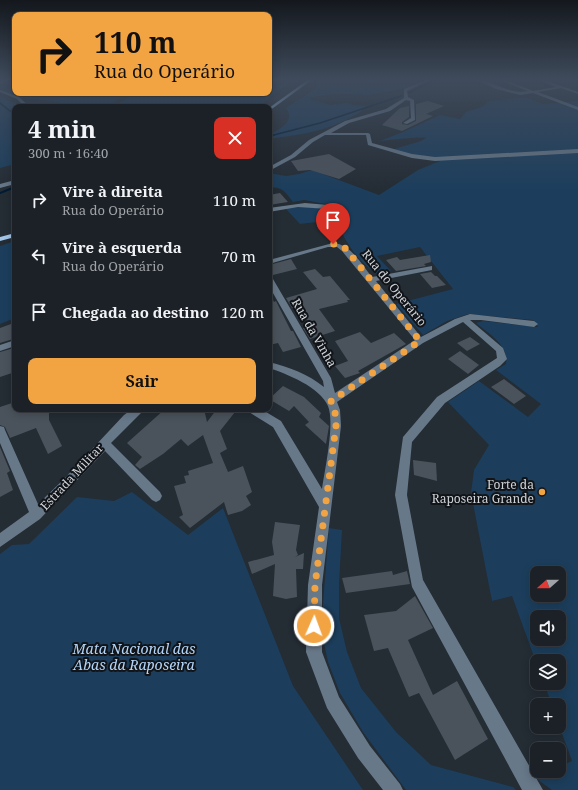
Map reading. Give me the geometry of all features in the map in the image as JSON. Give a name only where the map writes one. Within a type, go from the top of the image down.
[{"type":"main road","points":[[0,239],[12,236]]},
{"type":"street","points":[[272,167],[301,150],[311,142],[347,122],[368,116]]},
{"type":"street","points":[[405,123],[413,119],[413,116]]},
{"type":"street","points":[[326,134],[368,134],[370,144],[412,156],[435,159],[578,151]]},
{"type":"street","points":[[0,186],[12,183]]},
{"type":"street","points":[[272,209],[287,206],[312,204],[328,207]]},
{"type":"street","name":"Rua do Operário","points":[[272,261],[333,244],[341,245],[346,249],[420,341],[331,401]]},
{"type":"street","points":[[371,280],[429,268]]},
{"type":"street","name":"Rua da Vinha","points":[[272,284],[328,381],[331,401]]},
{"type":"street","points":[[420,341],[464,319],[481,317],[534,324]]},
{"type":"street","points":[[464,319],[500,350],[502,359],[497,364],[441,400],[406,440],[401,495],[417,582],[530,787],[534,790]]},
{"type":"street","points":[[0,348],[12,344]]},
{"type":"street","points":[[272,366],[303,377],[331,401],[335,412],[336,426],[324,505],[315,585],[314,652],[333,702],[364,752],[394,790]]},
{"type":"street","name":"Estrada Militar","points":[[0,542],[17,531],[36,514],[128,418],[136,412]]},
{"type":"street","points":[[258,412],[277,424],[324,505]]},
{"type":"street","points":[[0,430],[36,514]]},
{"type":"street","points":[[104,443],[156,496]]},
{"type":"green space","points":[[0,116],[12,116],[12,165],[0,168]]},
{"type":"green space","points":[[354,116],[324,129],[272,139],[272,133],[281,128],[288,121],[289,117]]},
{"type":"green space","points":[[438,116],[460,119],[463,116],[578,116],[578,790],[552,790],[535,778],[566,778],[566,764],[572,761],[562,734],[566,734],[566,698],[549,698],[547,690],[566,690],[566,654],[533,654],[530,646],[566,646],[566,610],[530,610],[530,646],[512,596],[492,601],[471,493],[474,470],[489,445],[448,402],[479,381],[528,417],[541,404],[496,370],[506,364],[504,351],[497,340],[476,323],[483,321],[538,327],[533,320],[468,314],[447,321],[423,335],[396,304],[453,289],[420,247],[377,256],[391,271],[378,274],[357,257],[334,220],[300,224],[285,208],[308,205],[328,210],[331,205],[304,200],[293,202],[280,189],[272,188],[272,174],[286,176],[312,170],[379,195],[418,170],[440,161],[391,150],[421,141],[426,138],[380,141]]},
{"type":"green space","points":[[12,242],[12,319],[0,324],[0,246]]},
{"type":"green space","name":"Mata Nacional das Abas da Raposeira","points":[[132,492],[188,535],[223,508],[293,686],[363,790],[0,790],[0,554],[12,545],[29,544],[77,497],[114,501]]},
{"type":"green space","points":[[329,528],[342,530],[339,618],[347,652],[361,688],[396,732],[431,765],[513,787],[516,790],[406,790],[363,732],[340,693],[328,662],[321,629]]},
{"type":"building","points":[[392,116],[409,116],[402,122],[402,124],[408,125],[416,121],[416,116],[433,116],[402,131],[382,125]]},
{"type":"building","points":[[329,154],[356,169],[339,179],[310,170],[298,171],[291,161]]},
{"type":"building","points":[[280,193],[288,202],[272,205],[272,194]]},
{"type":"building","points":[[430,255],[431,262],[424,264],[426,266],[396,271],[386,260],[397,257],[400,260]]},
{"type":"building","points":[[291,259],[297,269],[272,275],[272,264]]},
{"type":"building","points":[[315,269],[323,277],[330,276],[350,300],[347,300],[348,302],[319,309],[335,331],[310,339],[303,328],[310,326],[299,307],[292,308],[286,298],[317,289],[303,272]]},
{"type":"building","points":[[431,272],[446,285],[432,288],[420,274]]},
{"type":"building","points":[[272,298],[274,302],[276,301],[301,347],[283,352],[278,343],[272,344]]},
{"type":"building","points":[[11,324],[12,339],[0,343],[0,328]]},
{"type":"building","points":[[360,332],[371,343],[394,333],[406,344],[358,371],[360,373],[345,378],[335,366],[348,361],[335,341]]},
{"type":"building","points":[[470,337],[480,344],[467,351],[457,343]]},
{"type":"building","points":[[12,349],[12,373],[0,377],[0,352]]},
{"type":"building","points":[[460,351],[479,365],[468,374],[448,359]]},
{"type":"building","points":[[504,379],[526,396],[514,404],[491,387]]},
{"type":"building","points":[[283,386],[304,397],[321,413],[319,417],[329,426],[326,444],[305,425],[309,422],[294,406],[289,411],[272,401],[272,396]]},
{"type":"building","points":[[12,403],[12,412],[49,412],[49,420],[62,446],[48,454],[36,428],[10,438],[5,427],[0,425],[0,407]]},
{"type":"building","points":[[162,412],[205,412],[207,422],[215,412],[235,412],[220,431],[227,449],[220,453],[228,472],[243,466],[252,492],[246,496],[251,505],[242,511],[228,515],[224,502],[190,528],[179,517],[183,515],[174,486],[186,483],[184,476],[189,475],[188,471],[213,463],[203,435],[188,446],[181,439],[163,454],[140,469],[135,465],[142,457],[127,443]]},
{"type":"building","points":[[0,447],[10,471],[7,473],[13,490],[0,497]]},
{"type":"building","points":[[413,460],[436,463],[437,481],[414,475]]},
{"type":"building","points":[[275,522],[300,525],[296,550],[298,555],[295,557],[304,553],[303,569],[296,569],[297,597],[286,599],[273,596],[275,564],[252,574],[248,562],[274,555],[272,542]]},
{"type":"building","points":[[392,571],[393,575],[407,571],[410,584],[346,593],[342,578]]},
{"type":"building","points":[[415,596],[433,628],[408,640],[433,695],[457,681],[488,739],[455,760],[419,693],[409,697],[388,648],[374,651],[364,615],[396,611]]},
{"type":"waterway","points":[[273,135],[341,116]]},
{"type":"waterway","points":[[0,193],[12,188]]},
{"type":"place","name":"Forte da Raposeira Grande","points":[[542,492]]},
{"type":"route","points":[[314,626],[315,585],[324,505],[336,426],[335,412],[331,401],[420,341],[346,249],[341,245],[333,244]]}]
